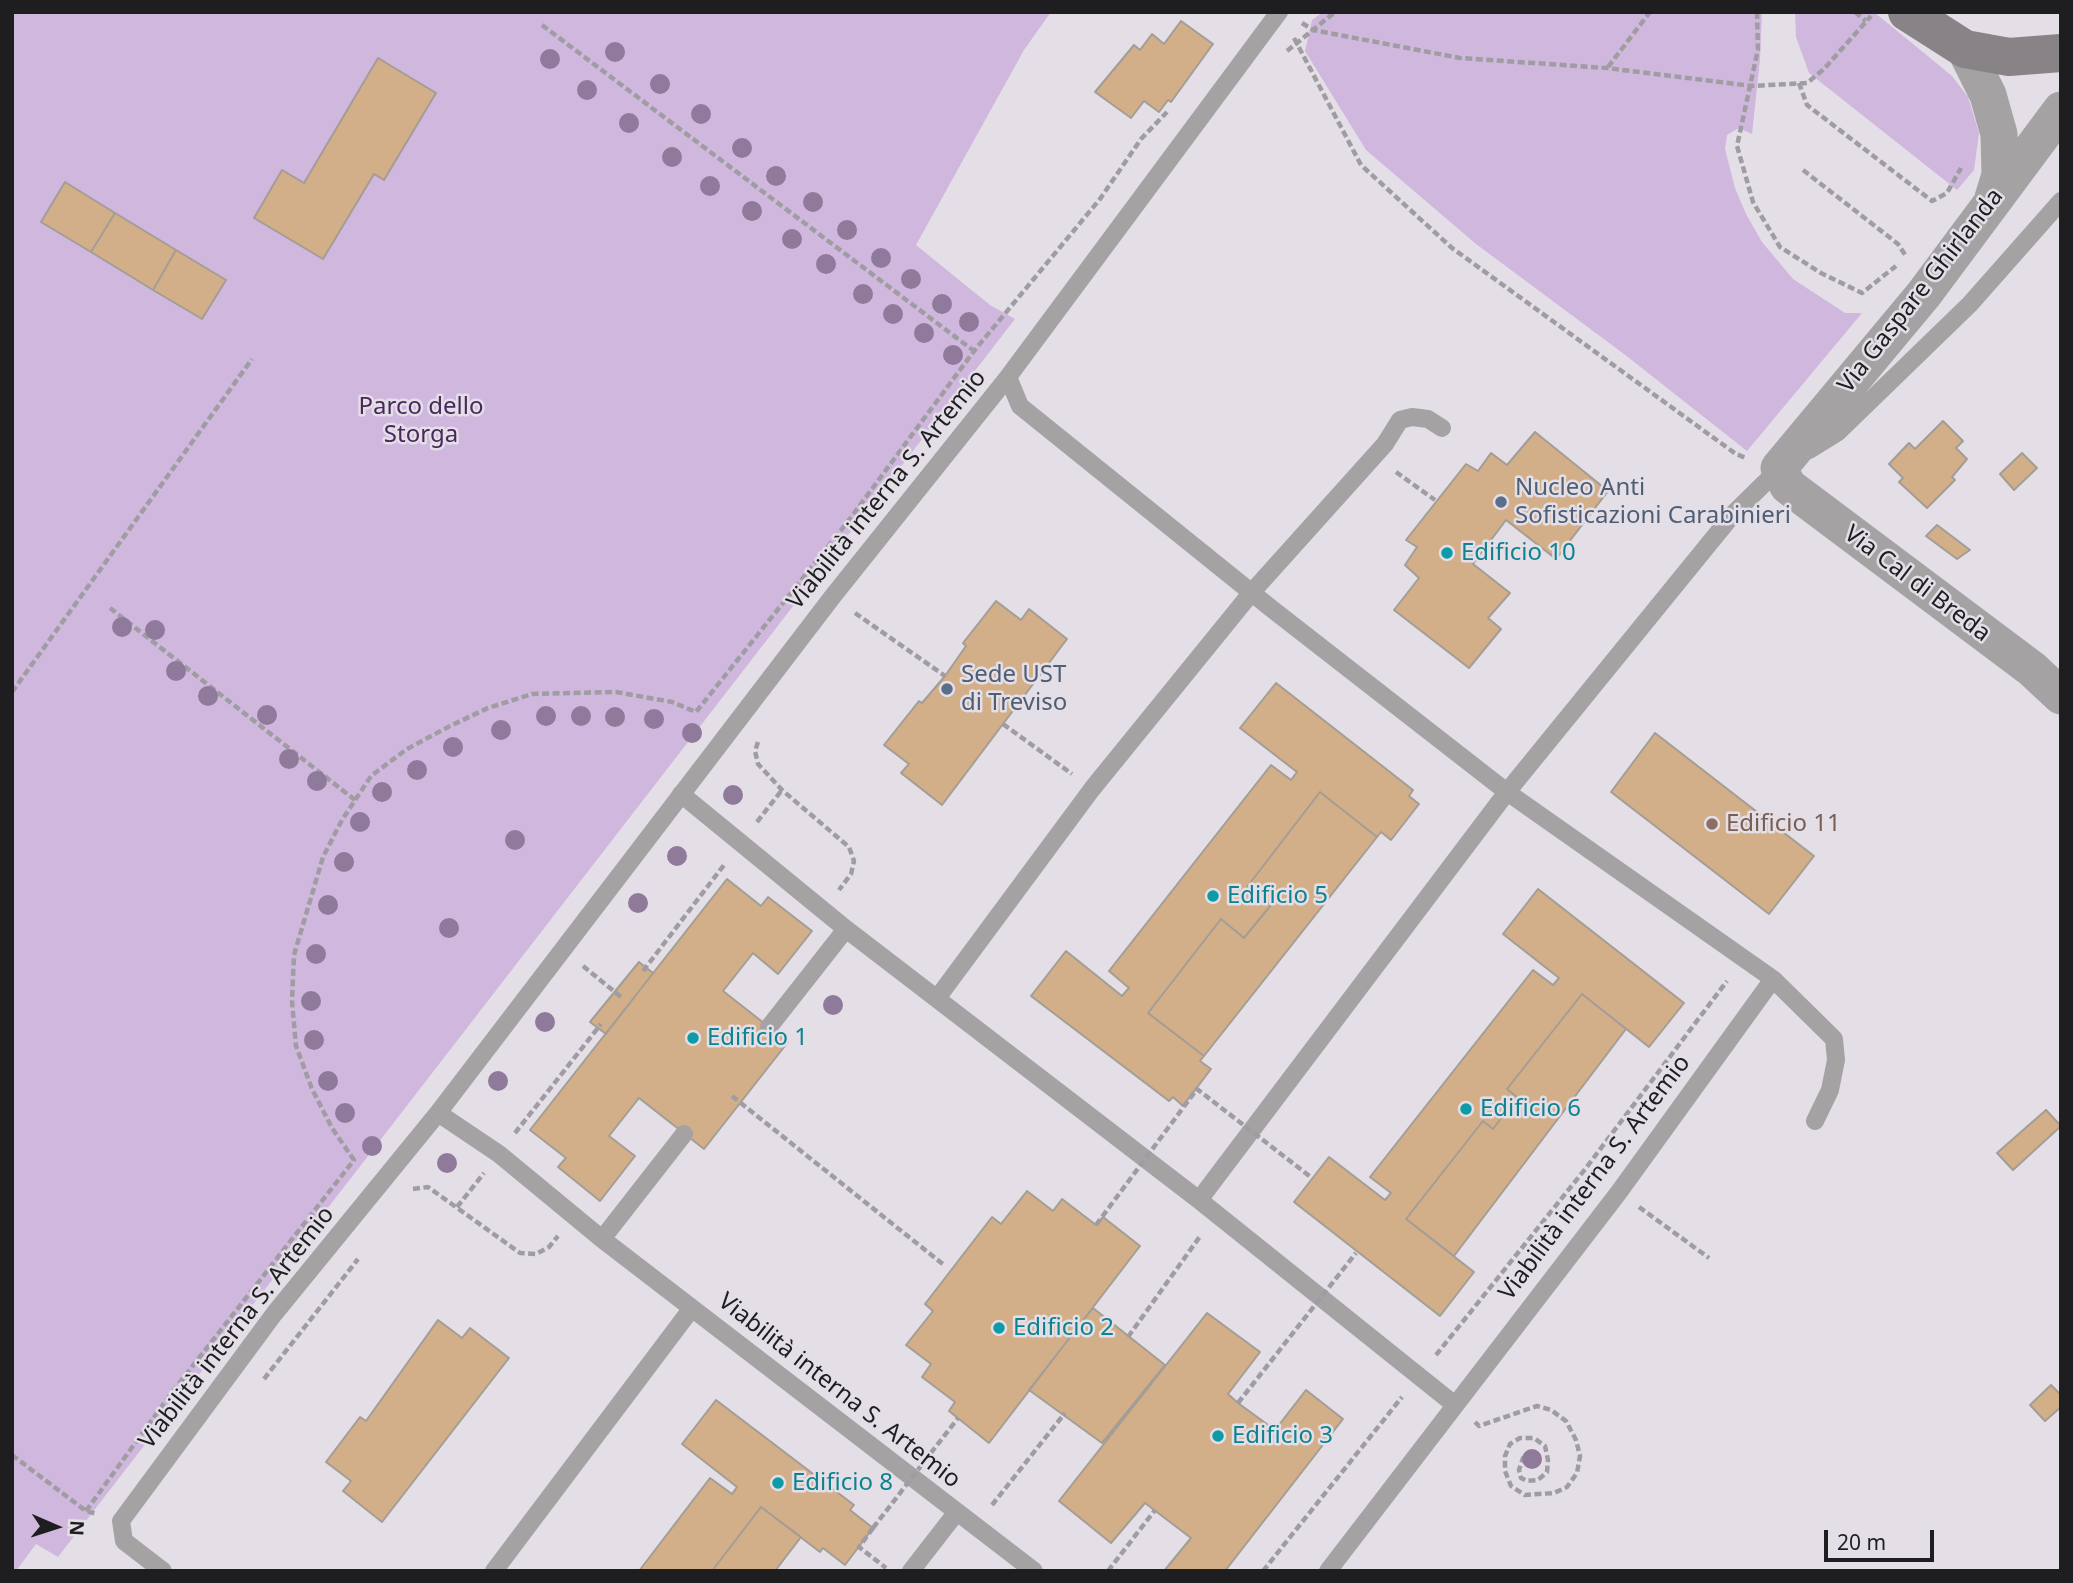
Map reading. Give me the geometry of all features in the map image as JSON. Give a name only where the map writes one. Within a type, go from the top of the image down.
[{"type":"street","points":[[1891,20],[1965,49],[2010,57],[2061,53]]},
{"type":"street","points":[[1965,49],[1988,94],[1999,134],[2000,175],[1992,202]]},
{"type":"street","name":"Via Gaspare Ghirlanda","points":[[1779,468],[1924,294],[2061,110]]},
{"type":"street","name":"Via Cal di Breda","points":[[1779,468],[1788,486],[2032,669],[2061,696]]},
{"type":"lane","points":[[1009,377],[1169,160],[1286,15]]},
{"type":"lane","points":[[1199,1200],[1507,792],[1734,513],[1779,468],[1838,432],[1970,304],[2061,201]]},
{"type":"lane","name":"Viabilità interna S. Artemio","points":[[1009,377],[1020,406],[1252,592],[1507,792],[1773,979],[1833,1039],[1836,1060],[1830,1090],[1815,1121]]},
{"type":"lane","name":"Viabilità interna S. Artemio","points":[[121,1521],[274,1314],[438,1113],[833,596],[1009,377]]},
{"type":"lane","points":[[938,997],[1093,789],[1252,592],[1385,444],[1400,420],[1412,417],[1429,419],[1442,428]]},
{"type":"lane","points":[[681,794],[846,929],[1199,1200],[1455,1405]]},
{"type":"lane","points":[[769,1027],[846,929]]},
{"type":"lane","name":"Viabilità interna S. Artemio","points":[[1328,1571],[1619,1192],[1773,979]]},
{"type":"lane","name":"Viabilità interna S. Artemio","points":[[438,1113],[499,1154],[602,1239],[1034,1571]]},
{"type":"lane","points":[[602,1239],[684,1134]]},
{"type":"lane","name":"Viabilità interna S. Artemio","points":[[494,1571],[692,1308]]},
{"type":"lane","name":"Viabilità interna S. Artemio","points":[[911,1571],[956,1513]]},
{"type":"lane","points":[[121,1521],[124,1541],[163,1571]]},
{"type":"path","points":[[1313,30],[1335,12]]},
{"type":"path","points":[[1607,68],[1650,12]]},
{"type":"path","points":[[1757,12],[1758,49],[1737,146],[1754,202],[1780,247],[1821,273],[1862,293],[1907,258],[1906,251],[1803,170]]},
{"type":"path","points":[[1855,12],[1866,21],[1891,20]]},
{"type":"path","points":[[1286,15],[1313,30],[1460,58],[1607,68],[1752,86],[1807,83],[1824,69],[1874,12]]},
{"type":"path","points":[[542,25],[974,351]]},
{"type":"path","points":[[1291,33],[1361,165],[1452,248],[1736,454],[1779,468]]},
{"type":"path","points":[[1799,83],[1807,105],[1932,201],[1947,193],[1964,161]]},
{"type":"path","points":[[86,1511],[170,1395],[354,1160],[332,1128],[312,1088],[296,1046],[292,1001],[294,955],[323,857],[371,776],[407,749],[488,708],[532,694],[615,692],[672,702],[696,712],[846,524],[974,351],[1100,198],[1140,139],[1168,111]]},
{"type":"path","points":[[1140,139],[1169,160]]},
{"type":"path","points":[[12,692],[252,359]]},
{"type":"path","points":[[845,622],[862,601]]},
{"type":"path","points":[[110,608],[355,800]]},
{"type":"path","points":[[853,611],[945,676]]},
{"type":"path","points":[[1003,724],[1093,789]]},
{"type":"path","points":[[762,731],[755,751],[758,764],[782,790],[849,847],[854,861],[851,874],[837,894]]},
{"type":"path","points":[[643,971],[782,790]]},
{"type":"path","points":[[563,950],[621,998]]},
{"type":"path","points":[[1263,1571],[1586,1168],[1744,958]]},
{"type":"path","points":[[457,1207],[601,1024]]},
{"type":"path","points":[[1096,1226],[1197,1089],[1312,1178]]},
{"type":"path","points":[[732,1096],[944,1265]]},
{"type":"path","points":[[741,1101],[952,1269]]},
{"type":"path","points":[[1586,1168],[1709,1258]]},
{"type":"path","points":[[405,1199],[413,1188],[428,1187],[520,1253],[536,1254],[549,1247],[562,1231]]},
{"type":"path","points":[[1128,1337],[1216,1214]]},
{"type":"path","points":[[258,1387],[365,1251]]},
{"type":"path","points":[[1238,1404],[1356,1253]]},
{"type":"path","points":[[1455,1405],[1479,1426],[1537,1406],[1551,1410],[1566,1421],[1576,1440],[1580,1457],[1577,1474],[1567,1487],[1554,1493],[1525,1495],[1511,1486],[1504,1471],[1505,1455],[1510,1444],[1520,1437],[1534,1438],[1545,1446],[1547,1472],[1538,1480],[1527,1481],[1521,1478],[1519,1469],[1523,1458],[1532,1459]]},
{"type":"path","points":[[974,1527],[1065,1413]]},
{"type":"path","points":[[889,1571],[859,1546],[958,1418]]},
{"type":"path","points":[[12,1455],[86,1511],[121,1521]]},
{"type":"path","points":[[1108,1571],[1155,1510]]},
{"type":"green space","name":"Parco dello Storga","points":[[12,12],[1051,12],[1024,50],[916,245],[990,305],[1015,319],[58,1557],[36,1544],[16,1571],[12,1571]]},
{"type":"green space","points":[[1323,12],[1762,12],[1752,134],[1739,128],[1727,135],[1725,149],[1735,188],[1762,242],[1793,279],[1845,313],[1862,313],[1747,451],[1624,354],[1476,244],[1366,150],[1305,51],[1312,20]]},
{"type":"green space","points":[[1795,12],[1874,12],[1952,76],[1968,97],[1979,133],[1974,170],[1957,190],[1809,73],[1796,37]]},
{"type":"building","points":[[1181,21],[1213,44],[1171,102],[1168,100],[1159,112],[1144,101],[1131,118],[1095,92],[1134,45],[1140,50],[1152,34],[1164,44]]},
{"type":"building","points":[[378,58],[436,93],[384,180],[374,174],[323,259],[254,218],[282,170],[304,183]]},
{"type":"building","points":[[65,182],[115,213],[91,252],[41,222]]},
{"type":"building","points":[[115,213],[176,250],[153,290],[91,252]]},
{"type":"building","points":[[176,250],[226,280],[202,319],[153,290]]},
{"type":"building","points":[[1943,421],[1963,441],[1956,448],[1967,459],[1952,477],[1955,480],[1927,508],[1899,482],[1903,478],[1889,464],[1909,443],[1915,449]]},
{"type":"building","name":"Edificio 10","points":[[1535,432],[1608,491],[1556,559],[1506,520],[1473,564],[1510,593],[1488,618],[1501,629],[1469,668],[1394,610],[1419,578],[1405,565],[1417,547],[1406,540],[1466,464],[1478,471],[1491,453],[1507,465]]},
{"type":"building","points":[[2022,453],[2037,468],[2014,490],[2000,474]]},
{"type":"building","points":[[1937,525],[1970,550],[1957,559],[1926,536]]},
{"type":"building","points":[[996,601],[1021,620],[1029,609],[1067,639],[942,805],[901,773],[909,764],[884,745],[919,701],[922,703],[945,676],[966,646],[963,643]]},
{"type":"building","name":"Edificio 5","points":[[1276,683],[1413,790],[1409,796],[1419,804],[1391,840],[1381,832],[1377,837],[1320,792],[1247,887],[1271,905],[1244,938],[1221,919],[1148,1013],[1204,1056],[1200,1061],[1211,1069],[1183,1106],[1173,1097],[1169,1101],[1031,996],[1066,951],[1122,996],[1129,988],[1109,971],[1271,765],[1291,780],[1297,772],[1240,728]]},
{"type":"building","name":"Edificio 11","points":[[1655,733],[1814,856],[1769,914],[1611,792]]},
{"type":"building","points":[[1320,792],[1377,837],[1204,1056],[1148,1013],[1221,919],[1244,938],[1271,905],[1247,887]]},
{"type":"building","name":"Edificio 1","points":[[727,879],[761,906],[768,897],[812,931],[778,974],[753,953],[723,991],[788,1042],[704,1149],[639,1098],[609,1136],[635,1156],[600,1201],[558,1167],[566,1158],[530,1130]]},
{"type":"building","name":"Edificio 6","points":[[1538,889],[1684,1003],[1649,1047],[1582,994],[1507,1089],[1517,1097],[1493,1129],[1483,1121],[1406,1219],[1474,1272],[1440,1316],[1294,1202],[1329,1157],[1385,1200],[1391,1193],[1370,1177],[1533,970],[1553,985],[1559,978],[1503,934]]},
{"type":"building","points":[[639,962],[653,973],[606,1034],[590,1022]]},
{"type":"building","points":[[1582,994],[1626,1029],[1454,1256],[1406,1219],[1483,1121],[1493,1129],[1517,1097],[1507,1089]]},
{"type":"building","points":[[2046,1110],[2061,1126],[2013,1170],[1997,1153]]},
{"type":"building","name":"Edificio 2","points":[[1027,1191],[1053,1211],[1062,1199],[1096,1225],[1103,1217],[1140,1246],[989,1443],[949,1411],[955,1402],[922,1377],[931,1364],[906,1345],[933,1311],[925,1304],[992,1217],[1001,1224]]},
{"type":"building","points":[[1093,1308],[1165,1365],[1102,1443],[1029,1390]]},
{"type":"building","name":"Edificio 3","points":[[1207,1313],[1260,1352],[1228,1394],[1238,1403],[1275,1430],[1306,1390],[1343,1419],[1225,1571],[1164,1571],[1191,1538],[1145,1503],[1111,1543],[1059,1501]]},
{"type":"building","points":[[438,1320],[462,1338],[470,1328],[509,1358],[382,1522],[343,1491],[351,1481],[326,1462],[360,1417],[366,1421]]},
{"type":"building","points":[[2051,1385],[2061,1395],[2061,1407],[2045,1421],[2030,1405]]},
{"type":"building","name":"Edificio 8","points":[[716,1400],[854,1505],[850,1510],[873,1528],[845,1565],[823,1548],[820,1552],[761,1507],[712,1571],[639,1571],[710,1478],[732,1494],[737,1487],[682,1444]]},
{"type":"building","points":[[761,1507],[801,1537],[775,1571],[712,1571]]},
{"type":"place","name":"Nucleo Anti Sofisticazioni Carabinieri","points":[[1501,502]]},
{"type":"place","name":"Edificio 10","points":[[1447,553]]},
{"type":"place","name":"Sede UST di Treviso","points":[[947,689]]},
{"type":"place","name":"Edificio 11","points":[[1712,824]]},
{"type":"place","name":"Edificio 5","points":[[1213,896]]},
{"type":"place","name":"Edificio 1","points":[[693,1038]]},
{"type":"place","name":"Edificio 6","points":[[1466,1109]]},
{"type":"place","name":"Edificio 2","points":[[999,1328]]},
{"type":"place","name":"Edificio 3","points":[[1218,1436]]},
{"type":"place","name":"Edificio 8","points":[[778,1483]]}]
